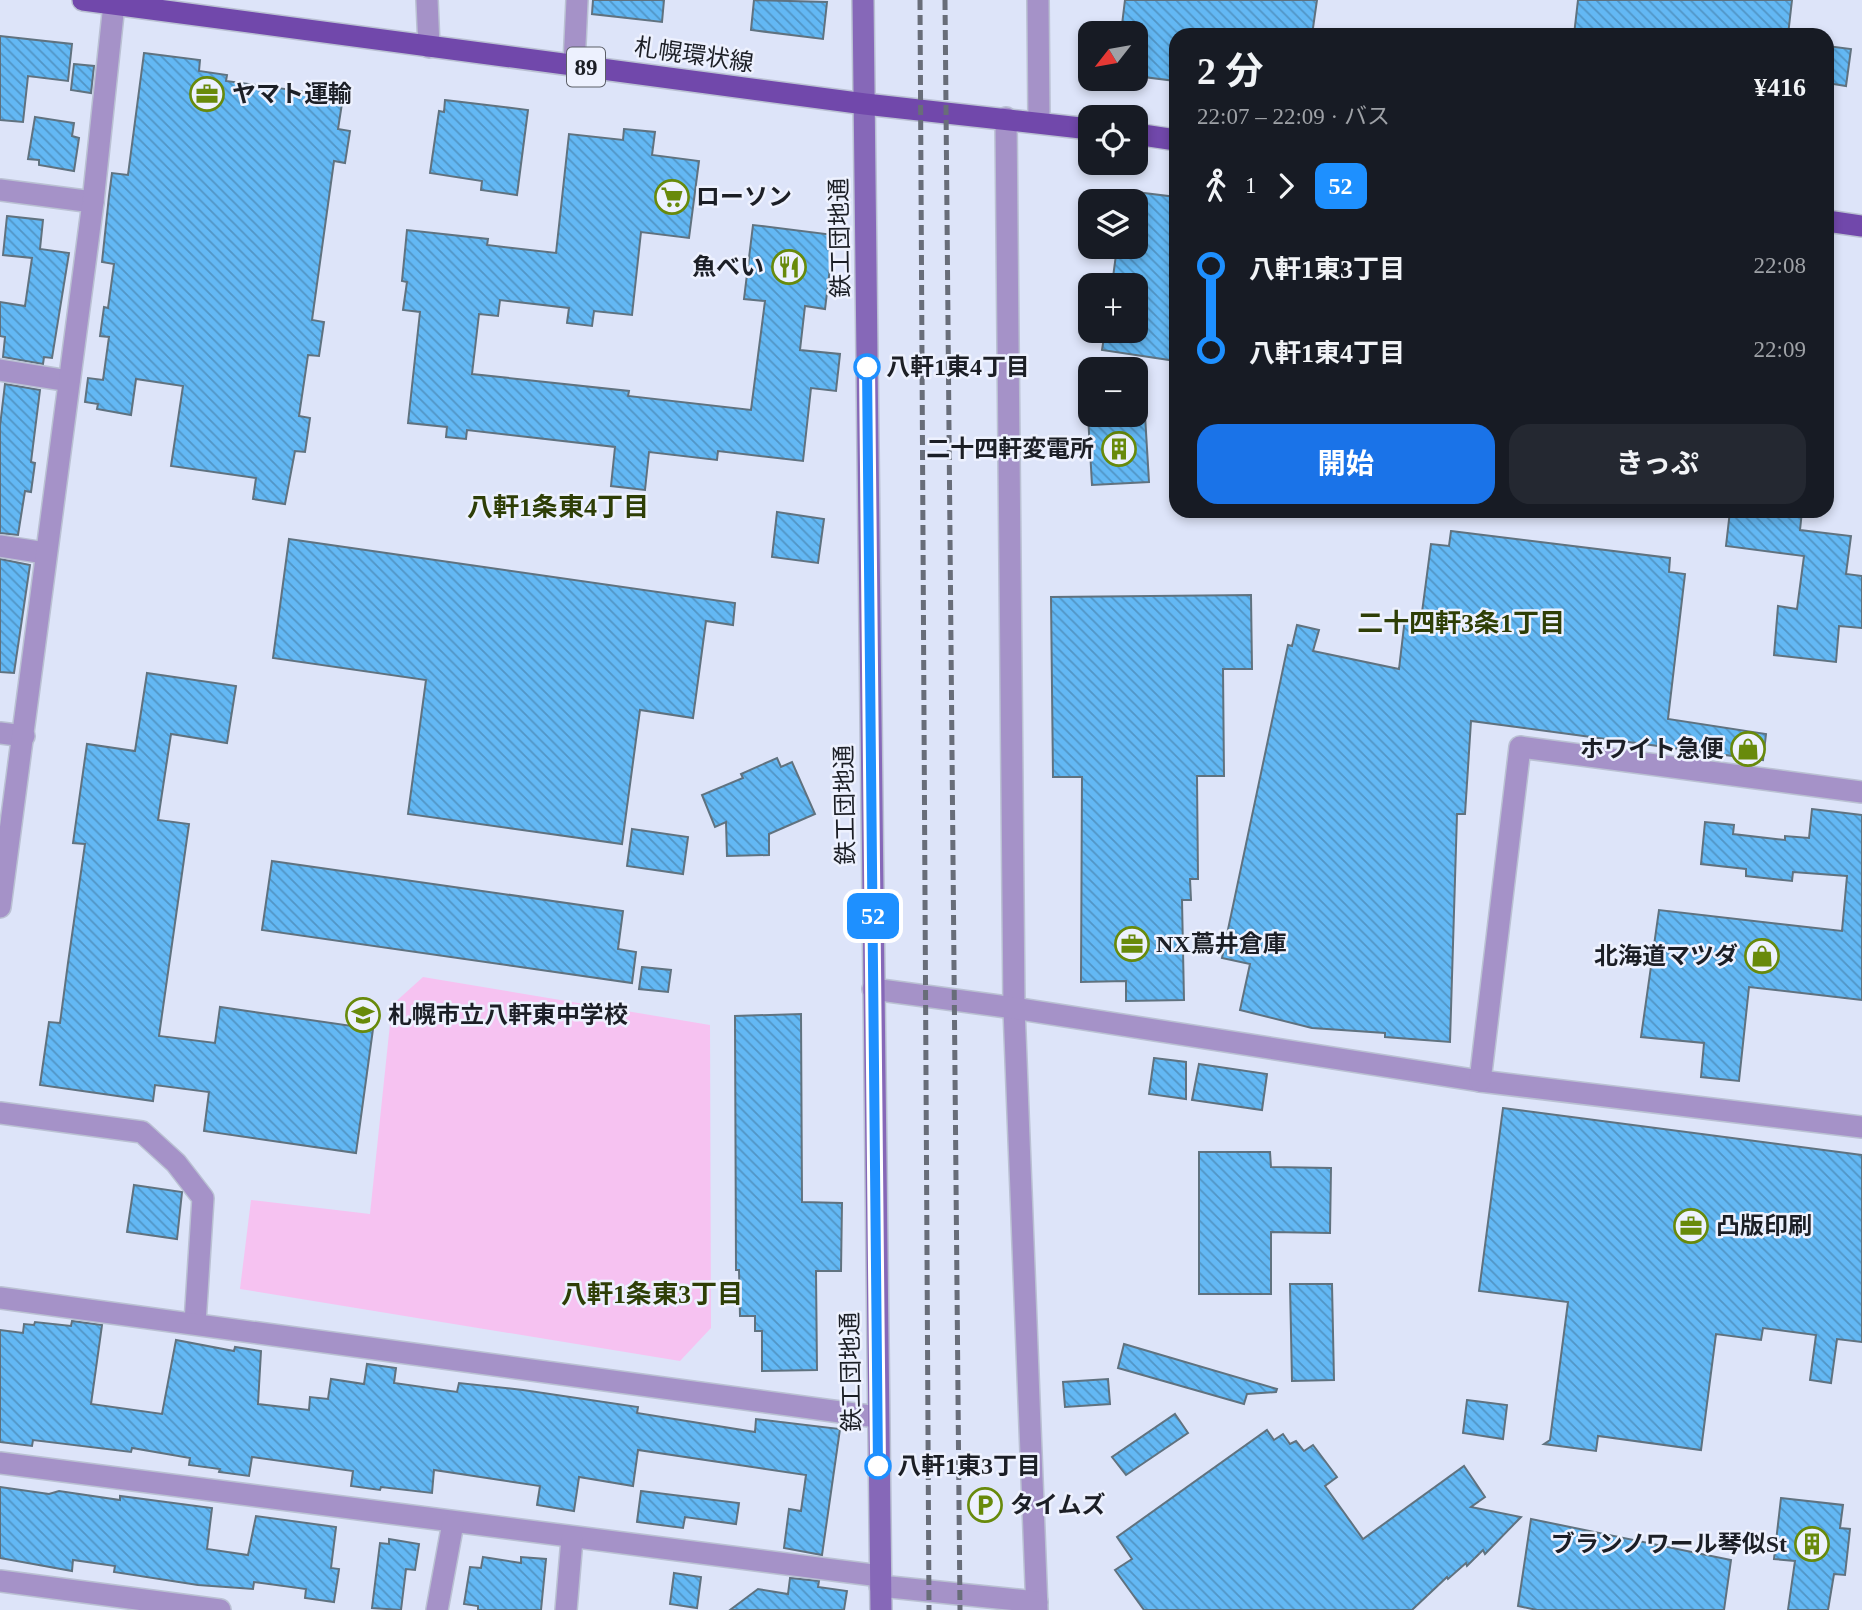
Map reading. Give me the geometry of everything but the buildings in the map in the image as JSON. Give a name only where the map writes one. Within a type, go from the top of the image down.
[{"type":"main road","name":"札幌環状線","points":[[83,0],[864,104],[1078,127]]},
{"type":"main road","points":[[1148,136],[1169,138]]},
{"type":"main road","points":[[1834,222],[1862,226]]},
{"type":"street","points":[[427,0],[429,47]]},
{"type":"street","points":[[574,65],[577,0]]},
{"type":"street","name":"鉄工団地通","points":[[863,0],[881,1610]]},
{"type":"street","points":[[1038,0],[1039,122]]},
{"type":"street","points":[[0,907],[93,202],[114,4]]},
{"type":"street","points":[[0,1463],[880,1581],[1037,1606],[1014,1008],[1006,118]]},
{"type":"street","points":[[0,190],[93,202]]},
{"type":"street","points":[[0,370],[69,381]]},
{"type":"street","points":[[0,546],[45,553]]},
{"type":"street","points":[[0,733],[24,736]]},
{"type":"street","points":[[1480,1081],[1520,747],[1862,792]]},
{"type":"street","points":[[873,989],[1014,1008],[1480,1081],[1862,1127]]},
{"type":"street","points":[[0,1113],[142,1132],[176,1163],[203,1198],[195,1324]]},
{"type":"street","points":[[0,1298],[877,1417]]},
{"type":"street","points":[[437,1610],[453,1523]]},
{"type":"street","points":[[566,1610],[572,1539]]},
{"type":"street","points":[[0,1581],[97,1602],[220,1610]]},
{"type":"shaded area","points":[[423,977],[710,1025],[711,1328],[680,1361],[240,1289],[251,1200],[370,1214],[392,1005]]},
{"type":"railway","points":[[920,0],[929,1610]]},
{"type":"railway","points":[[945,0],[960,1610]]},
{"type":"bus line","name":"52","points":[[867,367],[878,1466]]},
{"type":"place","name":"ヤマト運輸","points":[[207,94]]},
{"type":"place","name":"ローソン","points":[[672,197]]},
{"type":"place","name":"魚べい","points":[[789,267]]},
{"type":"place","name":"八軒1東4丁目","points":[[867,367]]},
{"type":"place","name":"二十四軒変電所","points":[[1119,449]]},
{"type":"place","name":"ホワイト急便","points":[[1748,749]]},
{"type":"place","name":"NX蔦井倉庫","points":[[1132,944]]},
{"type":"place","name":"北海道マツダ","points":[[1762,956]]},
{"type":"place","name":"札幌市立八軒東中学校","points":[[363,1015]]},
{"type":"place","name":"凸版印刷","points":[[1691,1226]]},
{"type":"place","name":"八軒1東3丁目","points":[[878,1466]]},
{"type":"place","name":"タイムズ","points":[[985,1505]]},
{"type":"place","name":"ブランノワール琴似St","points":[[1812,1544]]},
{"type":"district","name":"八軒1条東4丁目","points":[[558,507]]},
{"type":"district","name":"二十四軒3条1丁目","points":[[1461,623]]},
{"type":"district","name":"八軒1条東3丁目","points":[[652,1294]]}]
